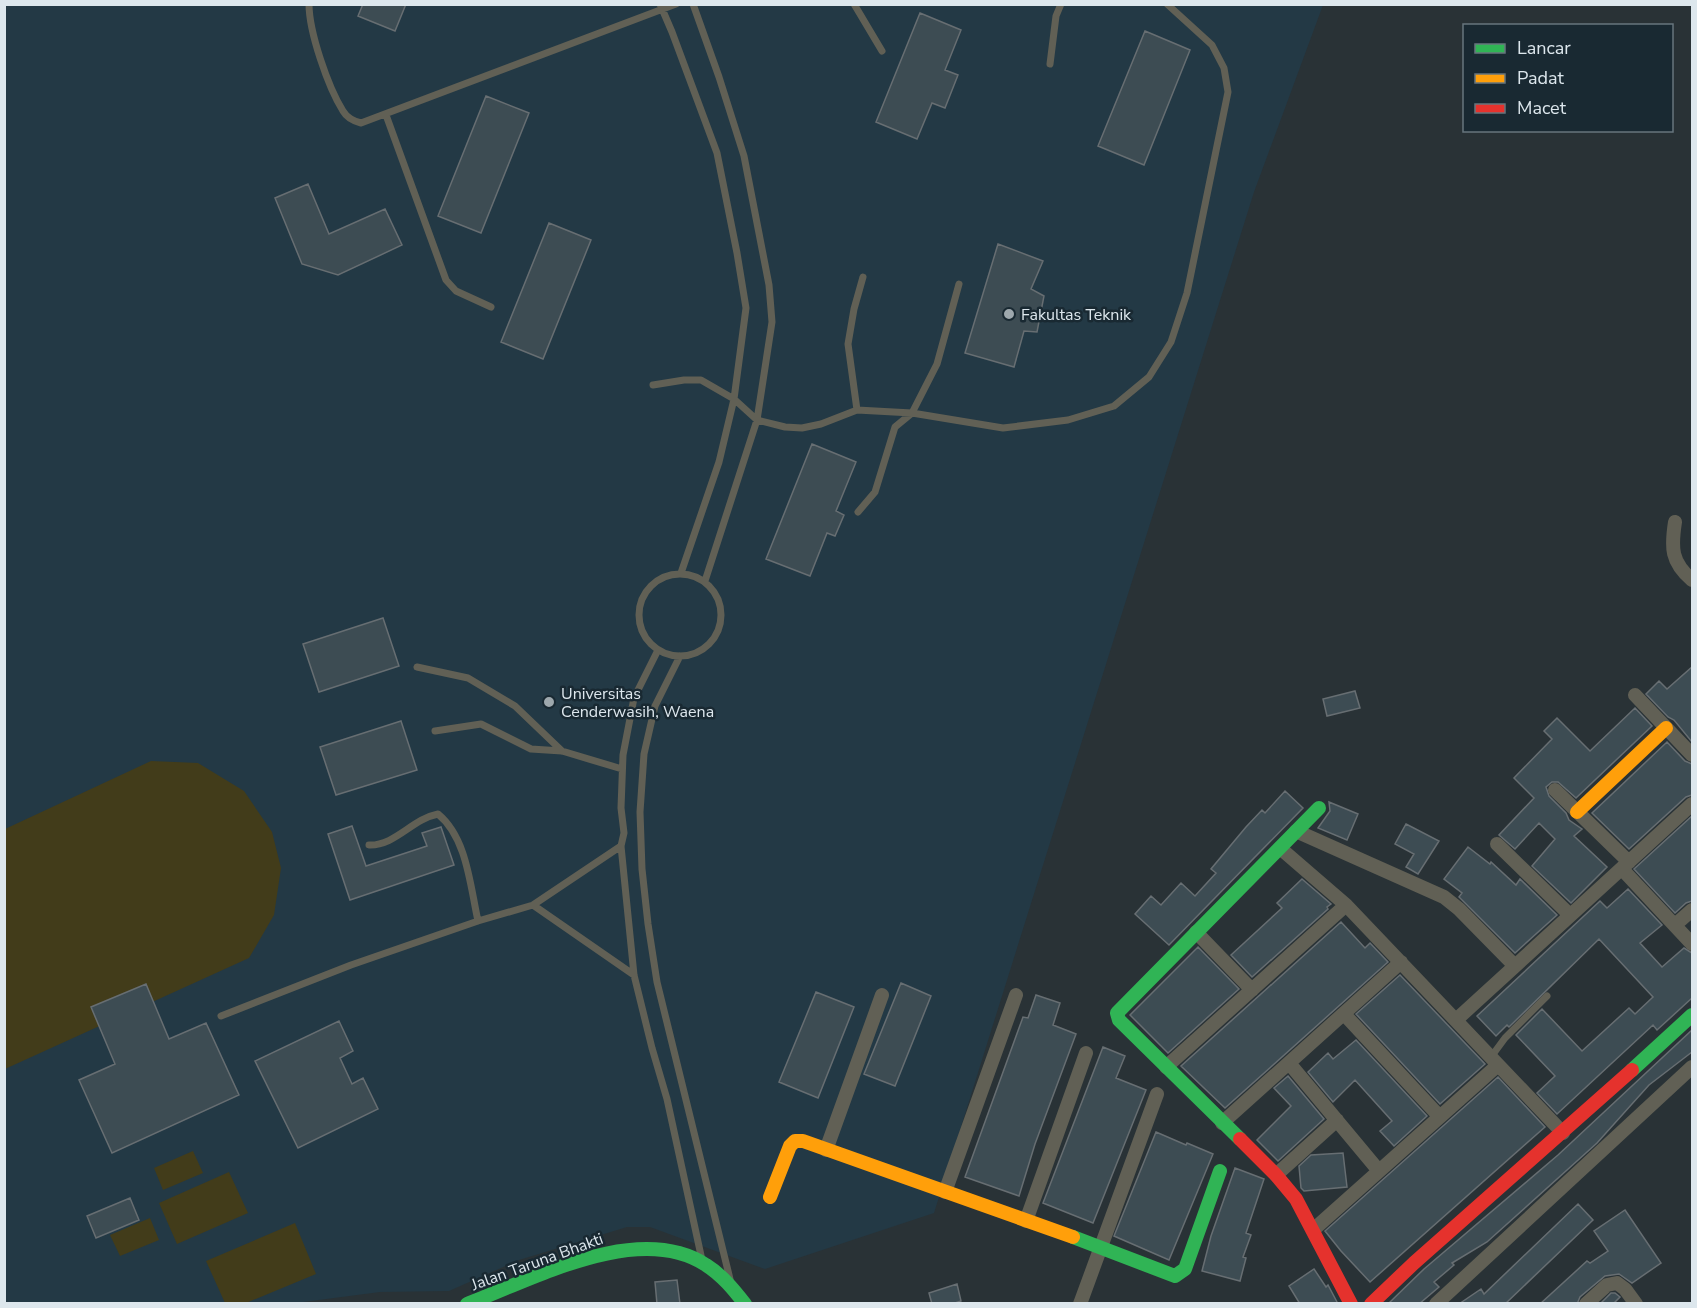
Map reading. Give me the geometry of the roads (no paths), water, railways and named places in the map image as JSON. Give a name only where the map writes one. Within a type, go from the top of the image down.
[{"type":"street","points":[[1675,522],[1672,541],[1674,558],[1692,580]]},
{"type":"street","points":[[1635,695],[1692,755]]},
{"type":"street","points":[[1577,812],[1666,728]]},
{"type":"street","points":[[1555,790],[1577,812],[1692,944]]},
{"type":"street","points":[[1456,1020],[1692,804]]},
{"type":"street","points":[[1319,808],[1117,1013],[1119,1020],[1276,1175],[1296,1199],[1351,1304]]},
{"type":"street","points":[[1296,831],[1444,897],[1459,909],[1515,966]]},
{"type":"street","points":[[1497,844],[1570,915]]},
{"type":"street","points":[[1280,848],[1347,905],[1563,1133]]},
{"type":"street","points":[[1166,1067],[1347,905]]},
{"type":"street","points":[[1675,925],[1692,910]]},
{"type":"street","points":[[1196,932],[1252,990]]},
{"type":"street","points":[[1222,1123],[1401,963]]},
{"type":"street","points":[[826,1150],[882,995]]},
{"type":"street","points":[[945,1192],[1016,995]]},
{"type":"street","points":[[1344,1014],[1440,1117]]},
{"type":"street","points":[[1371,1304],[1692,1015]]},
{"type":"street","points":[[1026,1221],[1086,1053]]},
{"type":"street","points":[[1313,1230],[1440,1117],[1494,1061]]},
{"type":"street","points":[[1289,1063],[1378,1171]]},
{"type":"street","points":[[1436,1304],[1692,1067]]},
{"type":"street","points":[[1080,1304],[1157,1094]]},
{"type":"street","points":[[1276,1175],[1337,1120]]},
{"type":"street","points":[[770,1197],[790,1146],[795,1141],[803,1141],[1100,1247],[1174,1276],[1185,1269],[1220,1171]]},
{"type":"street","name":"Jalan Taruna Bhakti","points":[[467,1304],[557,1268],[616,1250],[639,1249],[678,1254],[702,1262],[732,1288],[745,1304]]},
{"type":"street","points":[[1586,1304],[1607,1285],[1617,1283],[1625,1289],[1636,1304]]},
{"type":"lane","points":[[309,4],[314,36],[343,112],[352,121],[361,123],[676,4]]},
{"type":"lane","points":[[693,4],[720,77],[744,156],[769,285],[772,322],[757,420],[705,581]]},
{"type":"lane","points":[[854,4],[882,51]]},
{"type":"lane","points":[[1050,64],[1056,16],[1061,4]]},
{"type":"lane","points":[[653,386],[684,380],[701,380],[734,399],[757,420],[785,428],[802,428],[821,424],[857,410],[912,413],[1002,428],[1068,420],[1114,406],[1149,377],[1171,342],[1187,293],[1228,93],[1224,68],[1212,45],[1167,4]]},
{"type":"lane","points":[[661,8],[717,153],[746,308],[734,399],[719,462],[681,573]]},
{"type":"lane","points":[[386,115],[446,280],[456,291],[491,308]]},
{"type":"lane","points":[[857,410],[848,344],[863,276]]},
{"type":"lane","points":[[858,512],[875,492],[896,427],[912,413],[938,364],[959,284]]},
{"type":"lane","points":[[681,573],[694,575],[705,581],[715,592],[721,606],[721,621],[716,635],[707,646],[694,654],[680,656],[658,650],[643,634],[638,613],[644,592],[660,578],[681,573]]},
{"type":"lane","points":[[658,650],[634,698],[622,755],[621,808],[624,833],[621,846],[634,975],[667,1099],[702,1262]]},
{"type":"lane","points":[[680,656],[655,706],[644,754],[640,812],[642,869],[657,982],[732,1288]]},
{"type":"lane","points":[[417,666],[468,678],[515,706],[562,751]]},
{"type":"lane","points":[[435,731],[481,724],[531,749],[562,751],[622,769]]},
{"type":"lane","points":[[369,845],[376,845],[395,838],[409,826],[430,815],[438,814],[451,827],[457,840],[478,921]]},
{"type":"lane","points":[[221,1016],[351,964],[533,905],[621,846]]},
{"type":"lane","points":[[533,905],[634,975]]},
{"type":"lane","points":[[1494,1061],[1505,1038],[1547,996]]},
{"type":"place","name":"Fakultas Teknik","points":[[1009,314]]},
{"type":"place","name":"Universitas Cenderwasih, Waena","points":[[549,702]]}]
